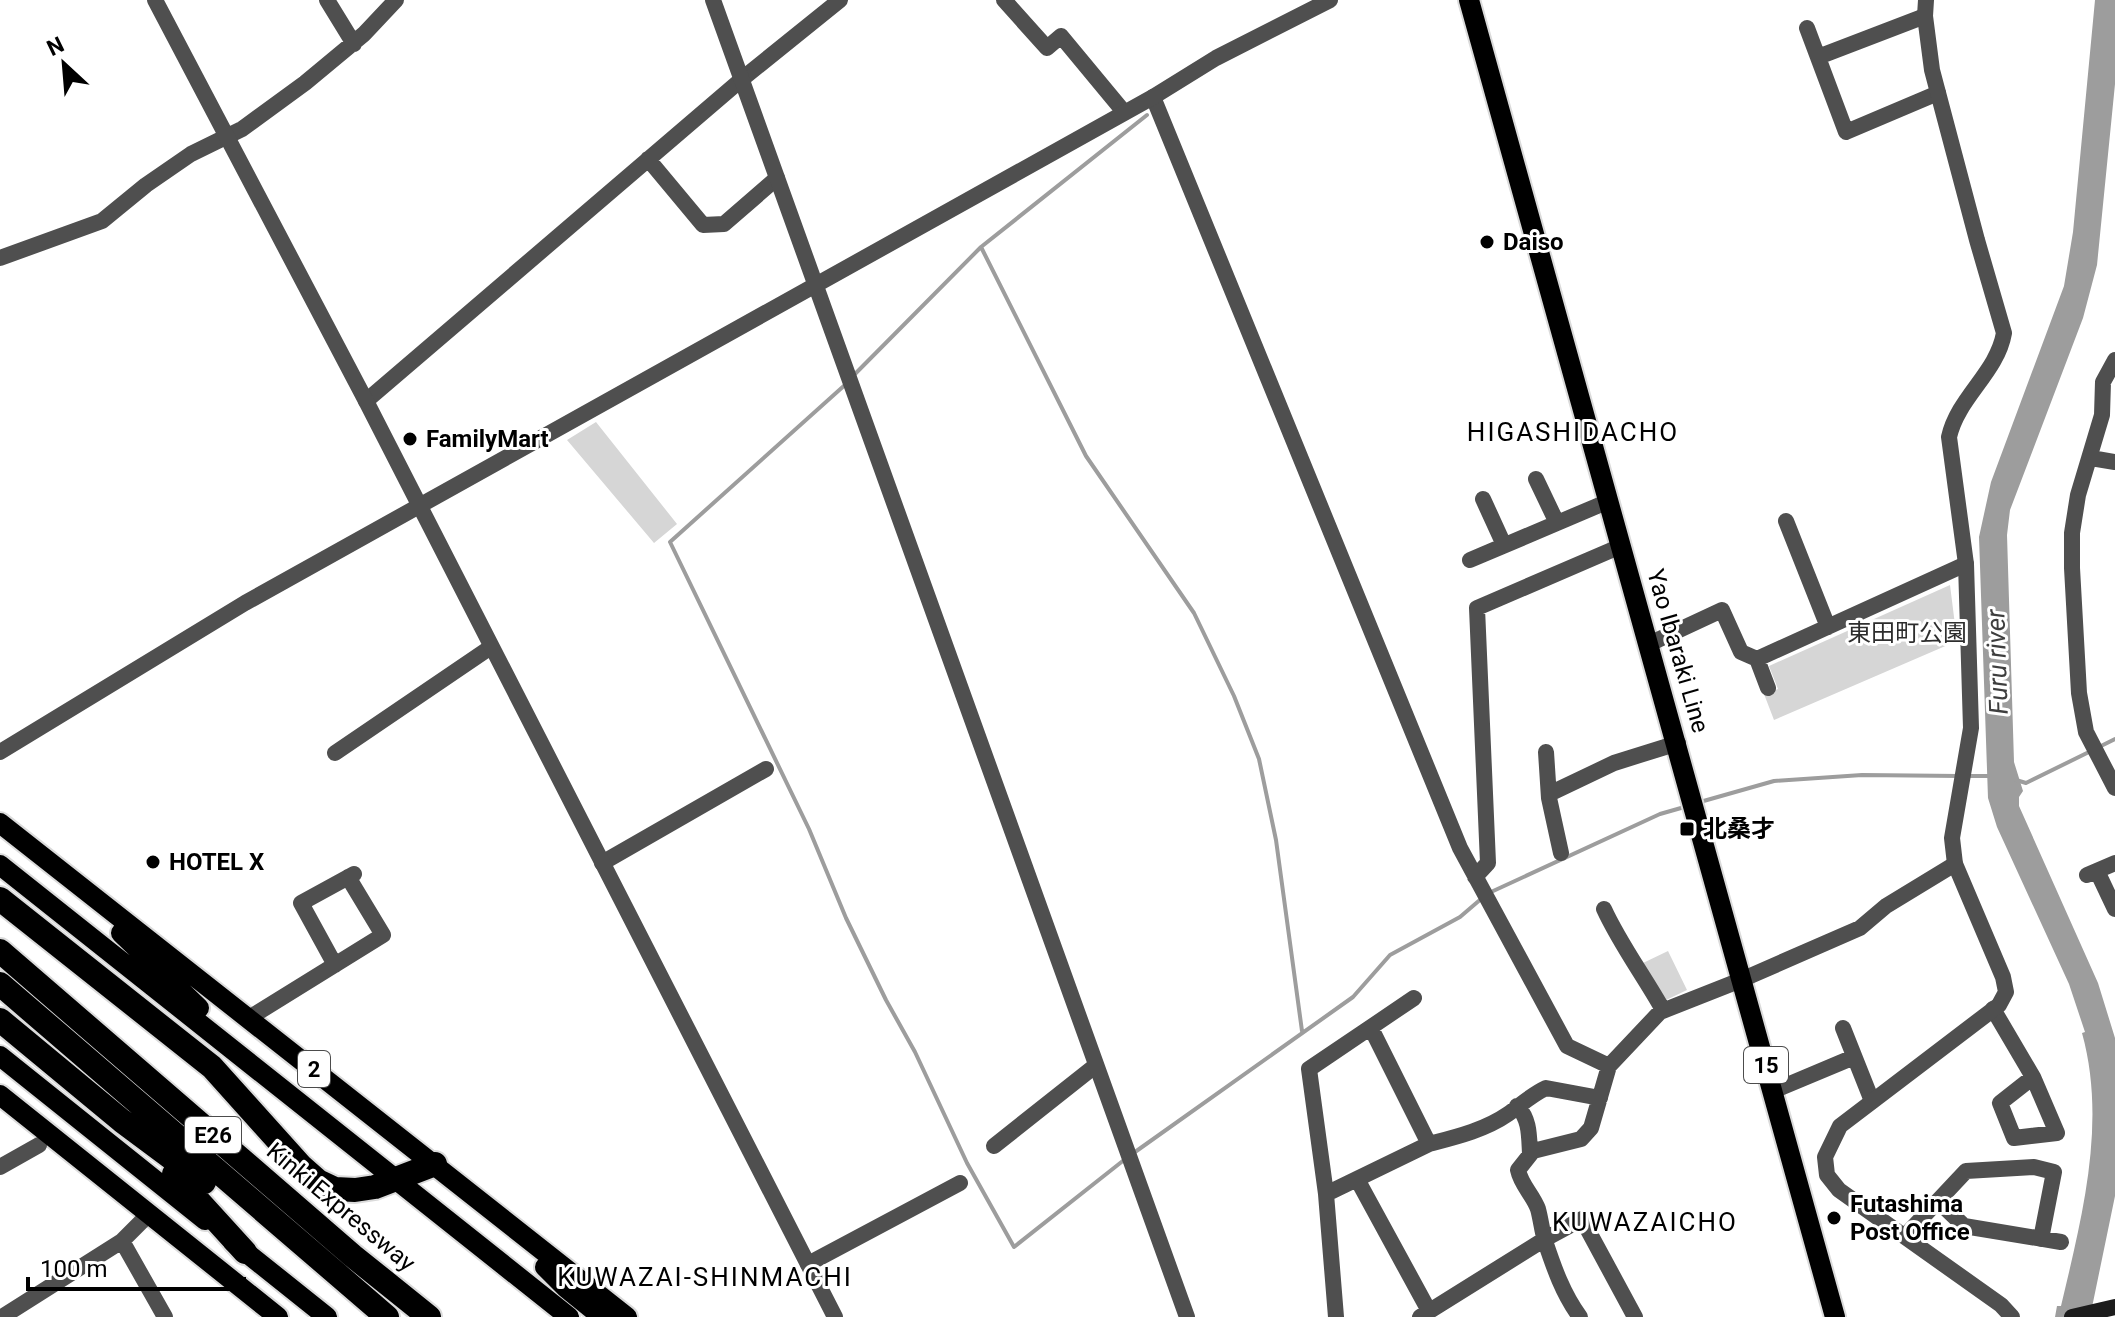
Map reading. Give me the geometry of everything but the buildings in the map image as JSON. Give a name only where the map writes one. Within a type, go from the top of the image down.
[{"type":"highway","points":[[0,899],[212,1067],[318,1181],[335,1189],[355,1190],[375,1187],[435,1164]]},
{"type":"highway","name":"Kinki Expressway","points":[[0,951],[429,1317]]},
{"type":"highway","name":"E26","points":[[0,984],[387,1317]]},
{"type":"highway","points":[[0,1020],[122,1121],[187,1168],[321,1277],[365,1317]]},
{"type":"highway","points":[[122,1121],[245,1252]]},
{"type":"main road","name":"Yao Ibaraki Line","points":[[1469,0],[1678,743],[1835,1317]]},
{"type":"main road","name":"2","points":[[0,823],[627,1317]]},
{"type":"main road","points":[[35,849],[263,1072]]},
{"type":"main road","name":"2","points":[[0,865],[569,1317]]},
{"type":"main road","points":[[0,1056],[327,1317]]},
{"type":"main road","points":[[0,1095],[278,1317]]},
{"type":"main road","points":[[502,1220],[566,1288],[602,1317]]},
{"type":"main road","points":[[2072,1317],[2108,1308]]},
{"type":"street","points":[[155,0],[366,401],[835,1317]]},
{"type":"street","points":[[327,0],[354,44]]},
{"type":"street","points":[[0,258],[102,221],[191,154],[260,117],[354,44],[396,0]]},
{"type":"street","points":[[713,0],[1187,1317]]},
{"type":"street","points":[[366,401],[742,79],[840,0]]},
{"type":"street","points":[[1004,0],[1047,48],[1061,36],[1124,112]]},
{"type":"street","points":[[0,752],[245,603],[1153,97],[1216,58],[1330,0]]},
{"type":"street","points":[[1818,57],[1926,8],[1938,93],[2004,333],[1993,363],[1952,422],[1949,437],[1966,564],[1971,728],[1952,838],[1955,864],[2003,977],[2006,992],[1993,1009],[1840,1126],[1825,1157],[1827,1175],[1839,1190],[2001,1305],[2012,1317]]},
{"type":"street","points":[[1807,28],[1846,132],[1938,93]]},
{"type":"street","points":[[1153,97],[1448,819],[1481,889],[1567,1046],[1609,1066]]},
{"type":"street","points":[[648,159],[703,225],[724,224],[777,178]]},
{"type":"street","points":[[2115,360],[2103,382],[2102,415],[2078,495],[2072,556],[2079,693],[2086,732],[2102,753],[2115,788]]},
{"type":"street","points":[[2091,458],[2115,462]]},
{"type":"street","points":[[1536,479],[1557,523]]},
{"type":"street","points":[[1483,499],[1504,545]]},
{"type":"street","points":[[1470,560],[1609,501]]},
{"type":"street","points":[[1786,521],[1828,627]]},
{"type":"street","points":[[1481,889],[1488,863],[1477,608],[1621,546]]},
{"type":"street","points":[[1757,659],[1966,564]]},
{"type":"street","points":[[1649,644],[1722,610],[1741,652],[1757,659],[1768,688]]},
{"type":"street","points":[[335,753],[491,647]]},
{"type":"street","points":[[1549,794],[1614,763],[1678,743]]},
{"type":"street","points":[[1546,752],[1549,794],[1561,853]]},
{"type":"street","points":[[602,863],[766,769]]},
{"type":"street","points":[[2115,863],[2092,873],[2115,909]]},
{"type":"street","points":[[1580,1317],[1565,1296],[1538,1210],[1520,1181],[1518,1170],[1530,1154],[1581,1139],[1591,1128],[1609,1066],[1663,1010],[1860,928],[1886,906],[1955,864]]},
{"type":"street","points":[[249,1018],[335,965],[383,935],[352,875],[301,903],[335,965]]},
{"type":"street","points":[[1604,909],[1663,1010]]},
{"type":"street","points":[[1336,1317],[1326,1194],[1309,1069],[1414,998]]},
{"type":"street","points":[[1993,1009],[2033,1077]]},
{"type":"street","points":[[1371,1028],[1429,1144]]},
{"type":"street","points":[[1843,1028],[1872,1101]]},
{"type":"street","points":[[1773,1091],[1854,1057]]},
{"type":"street","points":[[994,1146],[1095,1066]]},
{"type":"street","points":[[1326,1194],[1429,1144],[1471,1133],[1507,1115],[1546,1088],[1600,1098]]},
{"type":"street","points":[[1517,1106],[1524,1113],[1528,1125],[1530,1154]]},
{"type":"street","points":[[0,1167],[39,1145]]},
{"type":"street","points":[[1905,1236],[1966,1171],[2034,1167],[2054,1172],[2041,1239]]},
{"type":"street","points":[[1357,1179],[1424,1314],[1582,1219],[1635,1317]]},
{"type":"street","points":[[808,1264],[960,1183]]},
{"type":"street","points":[[1938,1201],[1964,1226],[2061,1242]]},
{"type":"street","points":[[2,1317],[122,1241],[148,1215]]},
{"type":"street","points":[[122,1241],[165,1317]]},
{"type":"green space","points":[[596,422],[677,524],[654,543],[567,440]]},
{"type":"green space","name":"東田町公園","points":[[1950,585],[1957,641],[1774,720],[1764,694],[1778,689],[1769,666]]},
{"type":"green space","points":[[1668,951],[1687,990],[1662,1002],[1643,963]]},
{"type":"water","name":"Furu river","points":[[2095,0],[2115,0],[2115,84],[2097,265],[2083,318],[2010,510],[2007,535],[2014,762],[2023,791],[2019,806],[2098,983],[2115,1038],[2115,1196],[2090,1317],[2055,1317],[2057,1306],[2061,1306],[2069,1272],[2089,1170],[2092,1101],[2089,1067],[2082,1033],[2085,1032],[2069,984],[1997,827],[1988,798],[1979,537],[1991,482],[2064,286],[2073,232]]},
{"type":"waterway","points":[[852,377],[981,247],[1147,115]]},
{"type":"waterway","points":[[981,247],[1086,456],[1194,613],[1234,696],[1259,759],[1276,840],[1302,1031]]},
{"type":"waterway","points":[[846,384],[670,542],[809,829],[846,918],[886,1000],[915,1052],[967,1163],[1014,1247],[1124,1160]]},
{"type":"waterway","points":[[2099,747],[2115,739]]},
{"type":"waterway","points":[[2016,780],[2026,783],[2091,751]]},
{"type":"waterway","points":[[1700,802],[1774,781],[1862,775],[1960,776]]},
{"type":"waterway","points":[[1969,776],[1988,776]]},
{"type":"waterway","points":[[1491,892],[1660,814],[1688,806]]},
{"type":"waterway","points":[[1135,1152],[1353,997],[1390,955],[1460,917],[1481,899]]},
{"type":"place","name":"Daiso","points":[[1487,242]]},
{"type":"place","name":"FamilyMart","points":[[410,439]]},
{"type":"place","name":"北桑才","points":[[1687,829]]},
{"type":"place","name":"HOTEL X","points":[[153,862]]},
{"type":"place","name":"Futashima Post Office","points":[[1834,1218]]},
{"type":"district","name":"HIGASHIDACHO","points":[[1573,432]]},
{"type":"district","name":"KUWAZAICHO","points":[[1645,1222]]},
{"type":"district","name":"KUWAZAI-SHINMACHI","points":[[705,1277]]}]
